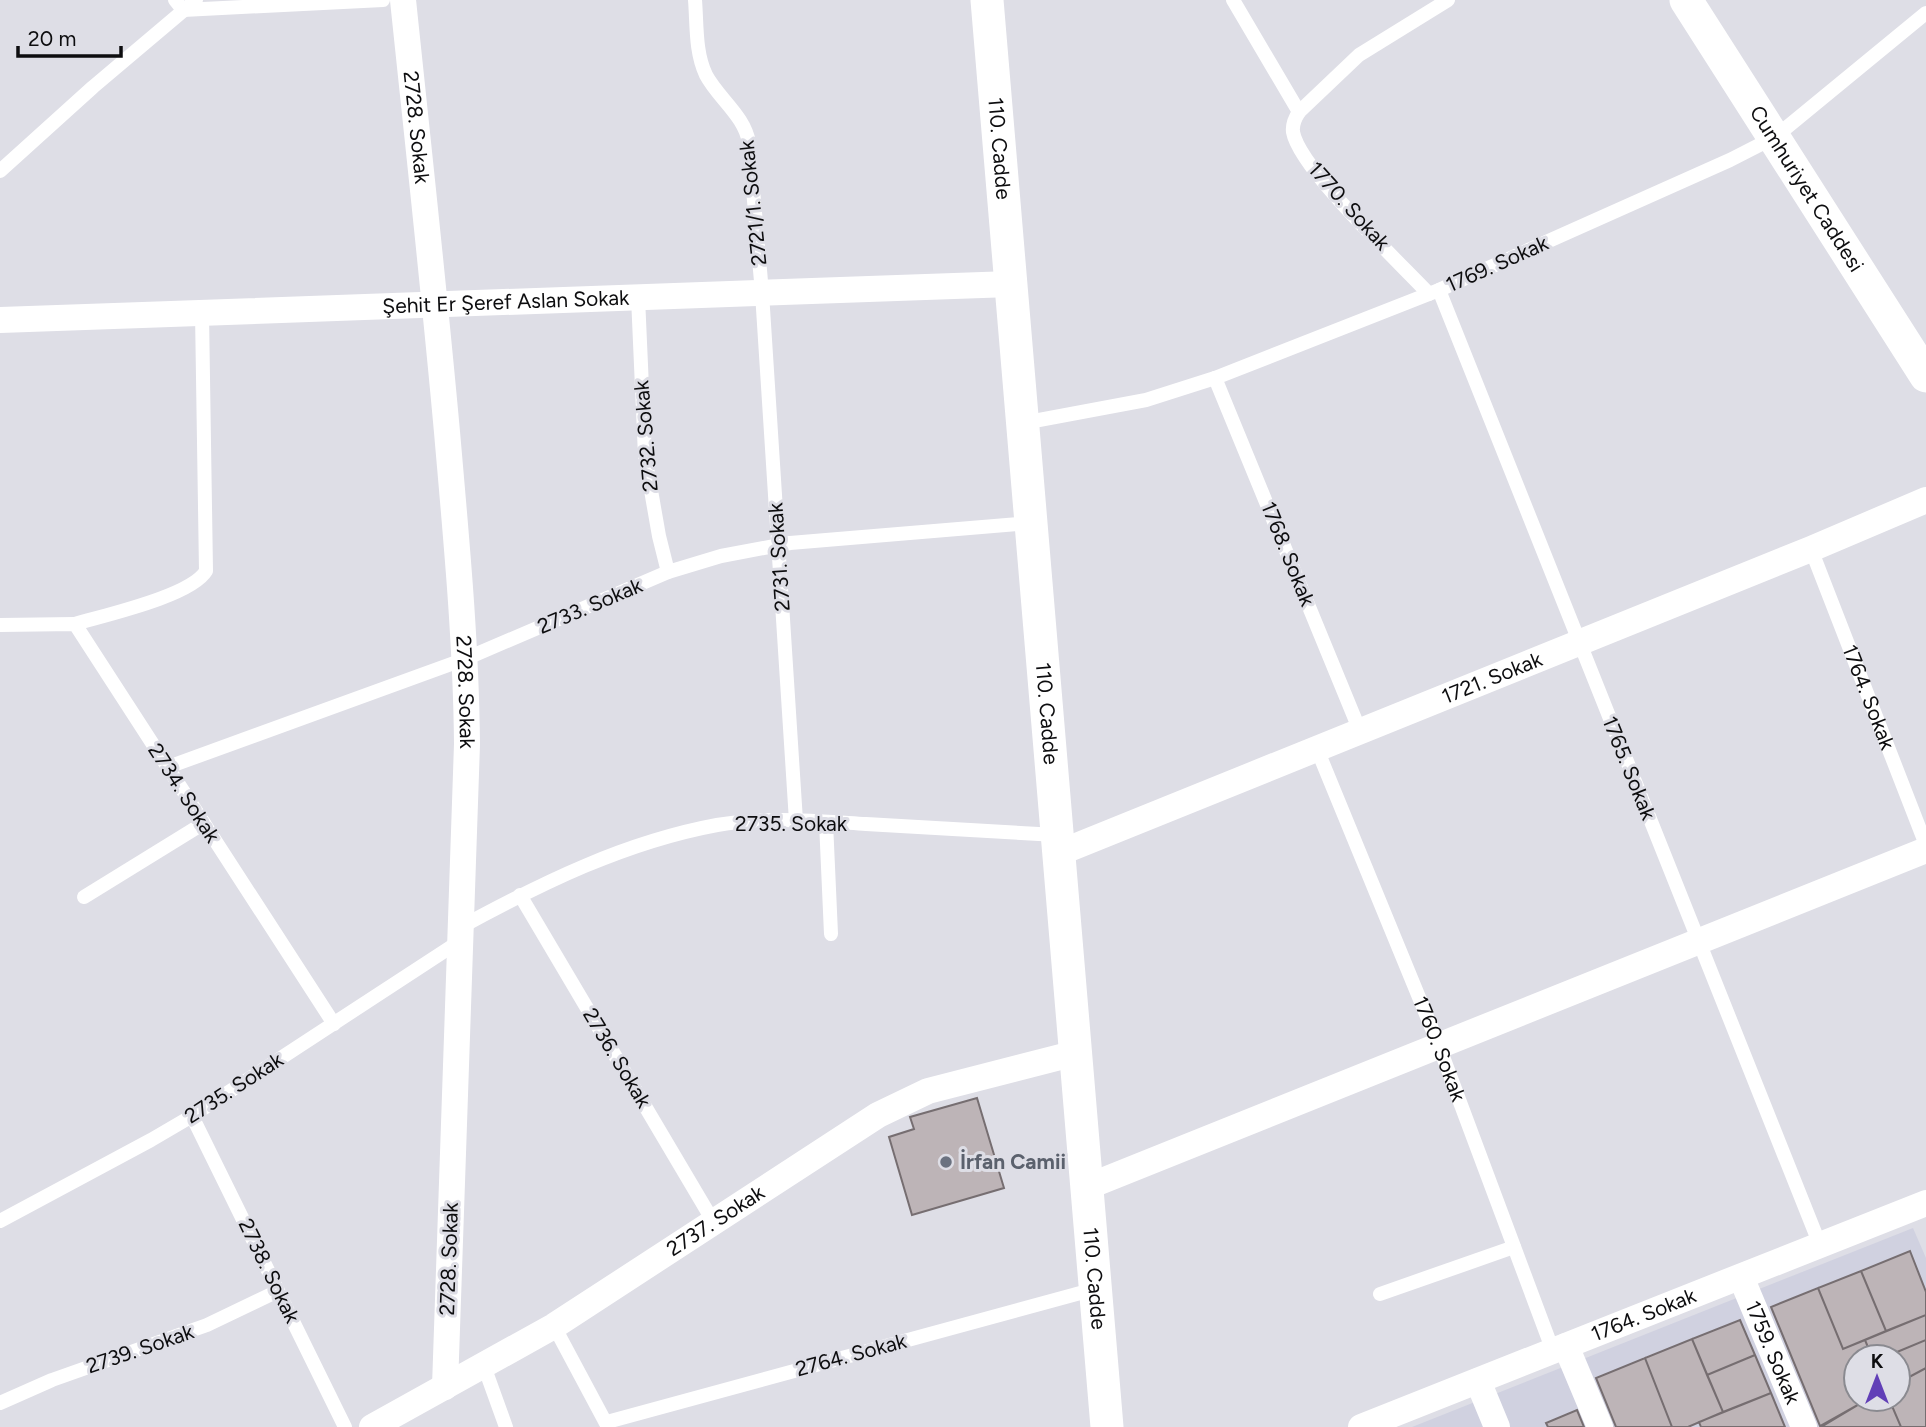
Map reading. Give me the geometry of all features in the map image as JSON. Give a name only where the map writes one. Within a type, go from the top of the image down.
[{"type":"street","name":"2728. Sokak","points":[[403,0],[435,305],[465,659],[467,744],[445,1387]]},
{"type":"street","name":"110. Cadde","points":[[987,0],[1107,1427]]},
{"type":"street","name":"Cumhuriyet Caddesi","points":[[1686,0],[1926,376]]},
{"type":"street","name":"Şehit Er Şeref Aslan Sokak","points":[[0,320],[1011,284]]},
{"type":"street","name":"1721. Sokak","points":[[1058,844],[1317,749],[1926,500]]},
{"type":"street","points":[[1087,1187],[1926,848]]},
{"type":"street","name":"2737. Sokak","points":[[372,1427],[554,1326],[713,1221],[902,1102],[954,1083],[1076,1053]]},
{"type":"street","name":"1764. Sokak","points":[[1361,1427],[1389,1422],[1478,1381],[1560,1348],[1820,1245],[1924,1210]]},
{"type":"street","name":"1759. Sokak","points":[[1741,1277],[1804,1427]]},
{"type":"street","name":"1760. Sokak","points":[[1560,1348],[1601,1427]]},
{"type":"street","points":[[1478,1381],[1497,1427]]},
{"type":"lane","points":[[0,171],[179,5],[196,0]]},
{"type":"lane","points":[[179,5],[383,0]]},
{"type":"lane","name":"2721/1. Sokak","points":[[695,0],[701,62],[710,81],[748,135],[762,293]]},
{"type":"lane","points":[[1233,0],[1299,112],[1359,55],[1448,0]]},
{"type":"lane","name":"1769. Sokak","points":[[1023,422],[1135,403],[1215,378],[1434,292],[1730,160],[1775,138],[1926,13]]},
{"type":"lane","name":"1770. Sokak","points":[[1299,112],[1294,121],[1293,132],[1306,160],[1340,199],[1434,292]]},
{"type":"lane","name":"1765. Sokak","points":[[1434,292],[1579,643],[1820,1245]]},
{"type":"lane","name":"2731. Sokak","points":[[762,293],[796,821]]},
{"type":"lane","name":"2732. Sokak","points":[[638,297],[645,456],[668,572]]},
{"type":"lane","points":[[0,625],[75,624],[184,589],[202,577],[206,571],[202,313]]},
{"type":"lane","name":"1768. Sokak","points":[[1215,378],[1360,731]]},
{"type":"lane","name":"2733. Sokak","points":[[168,767],[465,659],[668,572],[721,556],[778,545],[1031,523]]},
{"type":"lane","name":"1764. Sokak","points":[[1811,549],[1926,848]]},
{"type":"lane","name":"2734. Sokak","points":[[75,624],[334,1024]]},
{"type":"lane","name":"1760. Sokak","points":[[1317,749],[1439,1046],[1514,1247],[1560,1348]]},
{"type":"lane","name":"2735. Sokak","points":[[0,1221],[192,1116],[334,1024],[460,934],[520,895],[625,849],[676,835],[761,820],[826,822],[1058,844]]},
{"type":"lane","points":[[826,822],[831,934]]},
{"type":"lane","points":[[84,897],[204,823]]},
{"type":"lane","name":"2736. Sokak","points":[[520,895],[713,1221]]},
{"type":"lane","name":"2738. Sokak","points":[[192,1116],[345,1427]]},
{"type":"lane","points":[[1380,1294],[1514,1247]]},
{"type":"lane","name":"2764. Sokak","points":[[554,1326],[608,1425],[1096,1289]]},
{"type":"lane","name":"2739. Sokak","points":[[0,1404],[52,1380],[208,1325],[278,1291]]},
{"type":"lane","points":[[484,1366],[506,1427]]},
{"type":"shaded area","points":[[1913,1228],[1926,1258],[1926,1427],[1412,1427]]},
{"type":"building","name":"İrfan Camii","points":[[977,1098],[1004,1188],[912,1215],[889,1137],[914,1129],[910,1117]]},
{"type":"building","points":[[1910,1251],[1926,1292],[1926,1315],[1886,1331],[1861,1271]]},
{"type":"building","points":[[1861,1271],[1886,1331],[1857,1343],[1842,1343],[1842,1347],[1818,1288]]},
{"type":"building","points":[[1818,1288],[1842,1347],[1843,1413],[1820,1426],[1771,1307]]},
{"type":"building","points":[[1926,1315],[1926,1340],[1912,1346],[1912,1343],[1866,1343],[1865,1340]]},
{"type":"building","points":[[1740,1320],[1755,1355],[1707,1375],[1692,1339]]},
{"type":"building","points":[[1692,1339],[1723,1412],[1688,1427],[1672,1427],[1645,1358]]},
{"type":"building","points":[[1926,1340],[1926,1368],[1912,1376],[1912,1346]]},
{"type":"building","points":[[1755,1355],[1771,1393],[1723,1412],[1707,1375]]},
{"type":"building","points":[[1645,1358],[1672,1427],[1616,1427],[1596,1378]]},
{"type":"building","points":[[1926,1368],[1926,1427],[1901,1427],[1895,1413],[1912,1413],[1912,1376]]},
{"type":"building","points":[[1771,1393],[1785,1427],[1701,1427],[1699,1422]]},
{"type":"building","points":[[1577,1410],[1584,1427],[1548,1427],[1546,1423]]},
{"type":"building","points":[[1844,1413],[1895,1413],[1901,1427],[1821,1427]]},
{"type":"place","name":"İrfan Camii","points":[[946,1162]]}]
